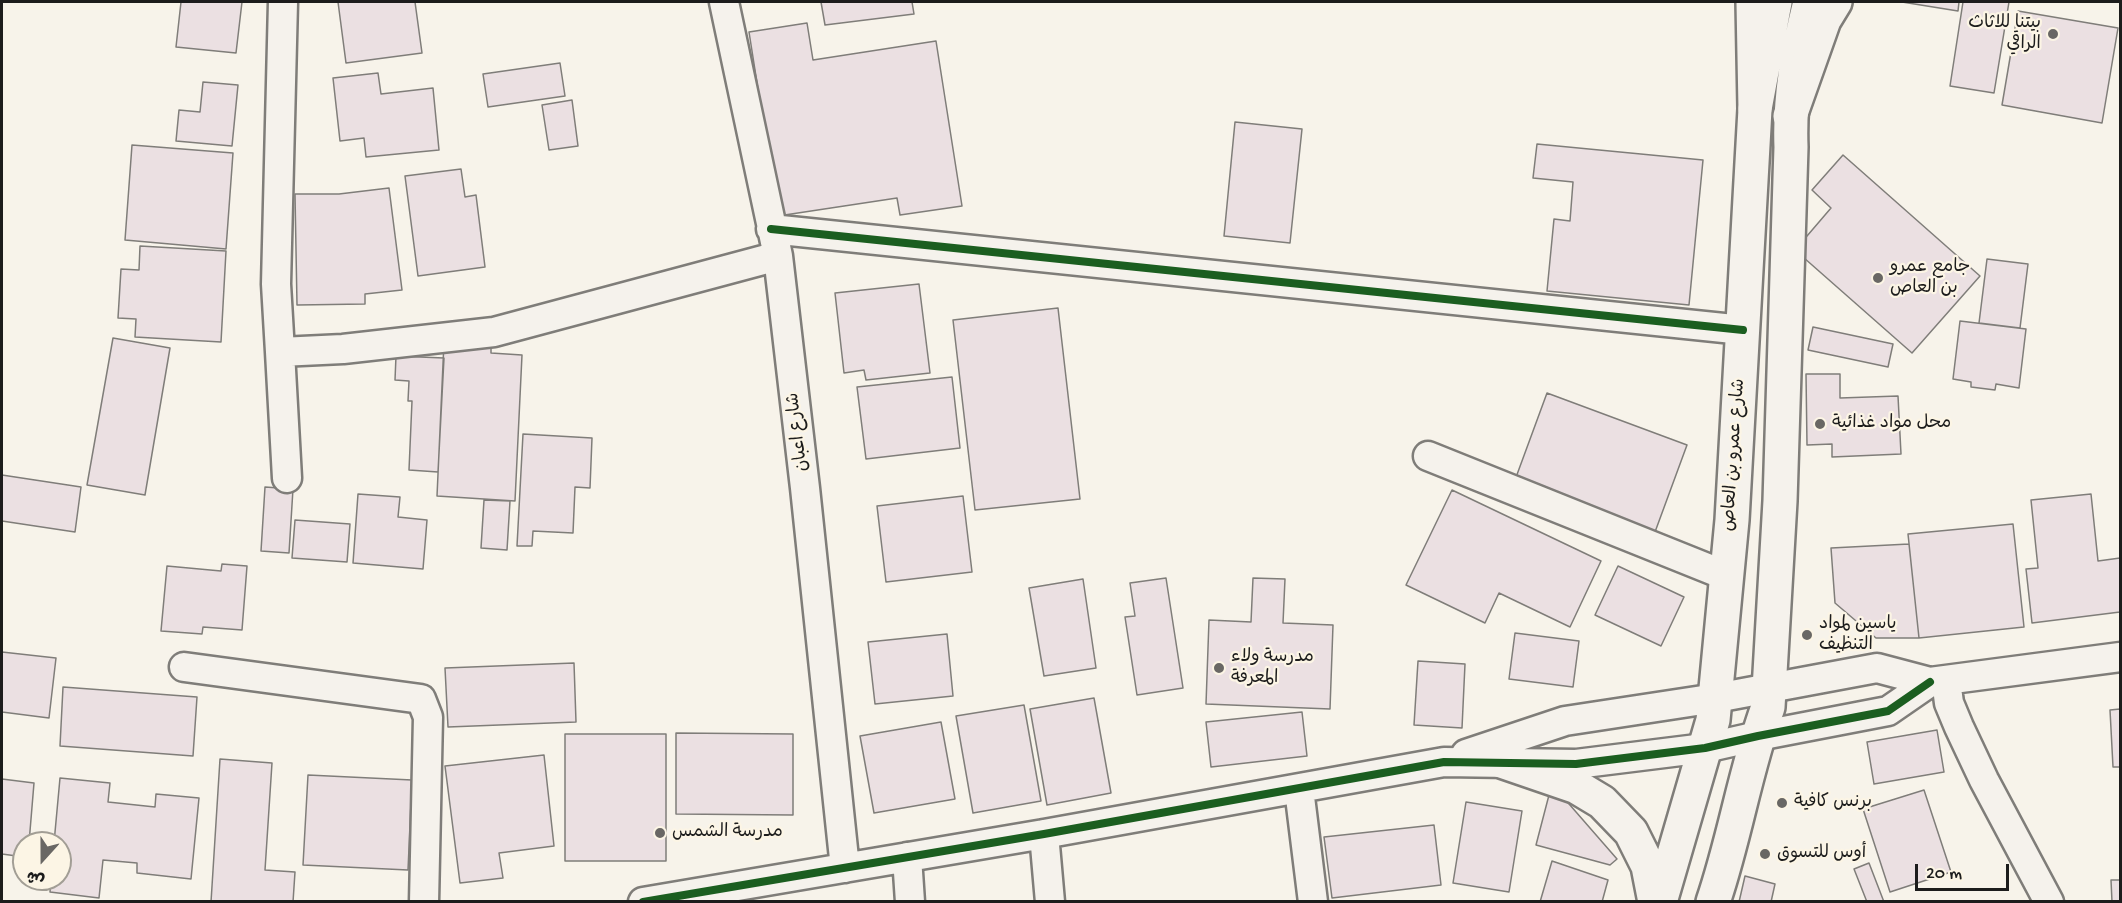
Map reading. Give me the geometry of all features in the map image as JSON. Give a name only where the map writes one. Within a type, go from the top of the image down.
[{"type":"street","points":[[284,2],[276,284],[287,478]]},
{"type":"street","name":"شارع اعبان","points":[[724,2],[775,242],[805,488],[845,868]]},
{"type":"street","points":[[1753,2],[1755,109]]},
{"type":"street","name":"شارع عمرو بن العاص","points":[[1660,902],[1706,747],[1716,698],[1727,576],[1755,109],[1775,2]]},
{"type":"street","points":[[1713,902],[1768,707],[1780,501],[1791,147],[1790,116],[1798,48],[1810,2]]},
{"type":"street","points":[[1790,116],[1824,20],[1835,2]]},
{"type":"street","points":[[280,352],[343,349],[494,332],[775,242],[1743,330]]},
{"type":"street","points":[[1428,456],[1727,576]]},
{"type":"street","points":[[643,902],[1044,834],[1444,762],[1565,720],[1716,698],[1877,668],[1938,681],[2121,657]]},
{"type":"street","points":[[184,667],[421,699],[428,717],[424,902]]},
{"type":"street","points":[[1444,762],[1576,764],[1706,747],[1888,711],[1938,681]]},
{"type":"street","points":[[1938,681],[1984,780],[2049,902]]},
{"type":"street","points":[[1504,762],[1577,787],[1602,802],[1631,832],[1648,866],[1655,902]]},
{"type":"street","points":[[1299,789],[1313,902]]},
{"type":"street","points":[[1044,834],[1050,902]]},
{"type":"street","points":[[907,857],[910,902]]},
{"type":"building","points":[[181,2],[242,2],[236,53],[176,47]]},
{"type":"building","points":[[338,2],[415,2],[422,53],[346,63]]},
{"type":"building","points":[[821,2],[912,2],[914,14],[825,25]]},
{"type":"building","points":[[1902,2],[1959,2],[1958,11]]},
{"type":"building","points":[[1963,2],[2009,2],[1994,93],[1950,86]]},
{"type":"building","points":[[2018,11],[2118,28],[2102,123],[2002,105]]},
{"type":"building","points":[[807,23],[813,60],[936,41],[962,206],[900,215],[897,198],[778,216],[749,32]]},
{"type":"building","points":[[560,63],[565,96],[488,107],[483,74]]},
{"type":"building","points":[[378,73],[381,94],[433,88],[439,150],[366,157],[364,138],[340,141],[333,78]]},
{"type":"building","points":[[203,82],[238,85],[232,146],[176,141],[179,110],[200,112]]},
{"type":"building","points":[[572,100],[578,146],[549,150],[542,105]]},
{"type":"building","points":[[1235,122],[1302,129],[1290,243],[1224,236]]},
{"type":"building","points":[[1537,144],[1703,160],[1689,305],[1547,291],[1554,219],[1570,221],[1573,182],[1533,178]]},
{"type":"building","points":[[132,145],[233,153],[226,249],[125,240]]},
{"type":"building","points":[[1843,155],[1980,276],[1912,353],[1795,250],[1831,208],[1812,190]]},
{"type":"building","points":[[461,169],[465,197],[476,195],[485,267],[418,276],[405,176]]},
{"type":"building","points":[[389,188],[402,290],[365,294],[365,304],[297,305],[295,194],[339,194]]},
{"type":"building","points":[[140,246],[226,251],[221,342],[135,337],[136,319],[118,318],[121,269],[139,270]]},
{"type":"building","points":[[1987,259],[2028,264],[2020,328],[1979,323]]},
{"type":"building","points":[[919,284],[930,373],[866,380],[864,370],[844,373],[835,293]]},
{"type":"building","points":[[1058,308],[1080,499],[975,510],[953,320]]},
{"type":"building","points":[[1960,321],[2026,329],[2019,388],[1996,384],[1995,390],[1971,387],[1971,382],[1953,379]]},
{"type":"building","points":[[1813,327],[1893,344],[1888,367],[1808,350]]},
{"type":"building","points":[[113,338],[170,348],[145,495],[87,485]]},
{"type":"building","points":[[444,342],[491,344],[491,353],[522,355],[515,501],[437,496]]},
{"type":"building","points":[[396,356],[444,358],[438,472],[409,470],[412,401],[408,401],[409,381],[395,380]]},
{"type":"building","points":[[1806,374],[1840,374],[1840,398],[1898,396],[1901,454],[1832,457],[1832,444],[1807,445]]},
{"type":"building","points":[[952,377],[960,448],[866,459],[857,387]]},
{"type":"building","points":[[1547,393],[1687,445],[1655,532],[1515,480]]},
{"type":"building","points":[[523,434],[592,438],[590,488],[575,487],[573,533],[533,531],[532,546],[517,546]]},
{"type":"building","points":[[2,475],[81,487],[75,532],[2,521]]},
{"type":"building","points":[[265,487],[293,489],[289,553],[261,551]]},
{"type":"building","points":[[1452,490],[1601,561],[1570,627],[1499,593],[1485,623],[1406,585]]},
{"type":"building","points":[[358,494],[400,497],[398,517],[427,520],[423,569],[353,563]]},
{"type":"building","points":[[2091,494],[2098,561],[2120,558],[2120,612],[2032,623],[2026,569],[2038,568],[2031,500]]},
{"type":"building","points":[[963,496],[972,572],[886,582],[877,506]]},
{"type":"building","points":[[484,500],[510,501],[507,550],[481,548]]},
{"type":"building","points":[[295,520],[350,524],[347,562],[292,558]]},
{"type":"building","points":[[2013,524],[2024,627],[1919,638],[1908,534]]},
{"type":"building","points":[[1909,544],[1919,638],[1876,638],[1835,603],[1831,548]]},
{"type":"building","points":[[222,564],[247,566],[242,630],[203,627],[202,634],[161,631],[167,566],[221,571]]},
{"type":"building","points":[[1618,566],[1684,597],[1661,646],[1595,615]]},
{"type":"building","points":[[1166,578],[1183,688],[1137,695],[1125,617],[1135,616],[1130,583]]},
{"type":"building","points":[[1253,578],[1285,579],[1283,623],[1333,625],[1330,709],[1206,704],[1209,620],[1251,622]]},
{"type":"building","points":[[1083,579],[1096,668],[1044,676],[1029,588]]},
{"type":"building","points":[[1515,633],[1579,641],[1573,687],[1509,679]]},
{"type":"building","points":[[947,634],[953,696],[875,704],[868,642]]},
{"type":"building","points":[[2,652],[56,658],[49,718],[2,712]]},
{"type":"building","points":[[1418,661],[1465,664],[1462,728],[1414,725]]},
{"type":"building","points":[[574,663],[576,722],[448,727],[445,668]]},
{"type":"building","points":[[63,687],[197,697],[193,756],[60,746]]},
{"type":"building","points":[[1094,698],[1111,793],[1047,805],[1030,709]]},
{"type":"building","points":[[1024,705],[1041,801],[973,813],[956,716]]},
{"type":"building","points":[[2120,709],[2120,767],[2113,767],[2110,710]]},
{"type":"building","points":[[1302,712],[1307,756],[1211,767],[1206,722]]},
{"type":"building","points":[[941,722],[955,799],[874,813],[860,736]]},
{"type":"building","points":[[1937,730],[1944,772],[1874,784],[1867,742]]},
{"type":"building","points":[[676,733],[793,734],[793,815],[676,814]]},
{"type":"building","points":[[565,734],[666,734],[666,861],[565,861]]},
{"type":"building","points":[[544,755],[554,846],[499,853],[503,878],[460,883],[445,766]]},
{"type":"building","points":[[220,759],[272,763],[265,870],[295,872],[293,902],[211,902]]},
{"type":"building","points":[[308,775],[412,780],[408,870],[303,865]]},
{"type":"building","points":[[60,778],[110,783],[108,802],[155,807],[156,794],[199,798],[191,879],[137,873],[137,863],[103,860],[99,898],[50,892],[72,891],[72,831],[55,831]]},
{"type":"building","points":[[2,779],[34,783],[30,831],[12,831],[12,855],[2,854]]},
{"type":"building","points":[[1556,789],[1617,859],[1610,865],[1536,845],[1549,795]]},
{"type":"building","points":[[1924,790],[1951,872],[1890,892],[1863,809]]},
{"type":"building","points":[[1466,802],[1522,811],[1509,892],[1453,883]]},
{"type":"building","points":[[1434,825],[1441,885],[1332,898],[1324,837]]},
{"type":"building","points":[[1552,861],[1608,880],[1602,902],[1540,902]]},
{"type":"building","points":[[1869,863],[1884,902],[1867,902],[1854,869]]},
{"type":"building","points":[[1745,876],[1775,884],[1771,902],[1739,902]]},
{"type":"building","points":[[2111,880],[2120,880],[2120,902],[2112,902]]},
{"type":"cycle path","points":[[771,229],[1743,330]]},
{"type":"cycle path","points":[[643,902],[1044,834],[1444,762],[1576,764],[1705,748],[1888,711],[1930,682]]},
{"type":"place","name":"بيتنا للاثاث الراقي","points":[[2053,34]]},
{"type":"place","name":"جامع عمرو بن العاص","points":[[1878,278]]},
{"type":"place","name":"محل مواد غذائية","points":[[1820,424]]},
{"type":"place","name":"ياسين لمواد التنظيف","points":[[1807,635]]},
{"type":"place","name":"مدرسة ولاء المعرفة","points":[[1219,668]]},
{"type":"place","name":"برنس كافية","points":[[1782,803]]},
{"type":"place","name":"مدرسة الشمس","points":[[660,833]]},
{"type":"place","name":"أوس للتسوق","points":[[1765,854]]}]
